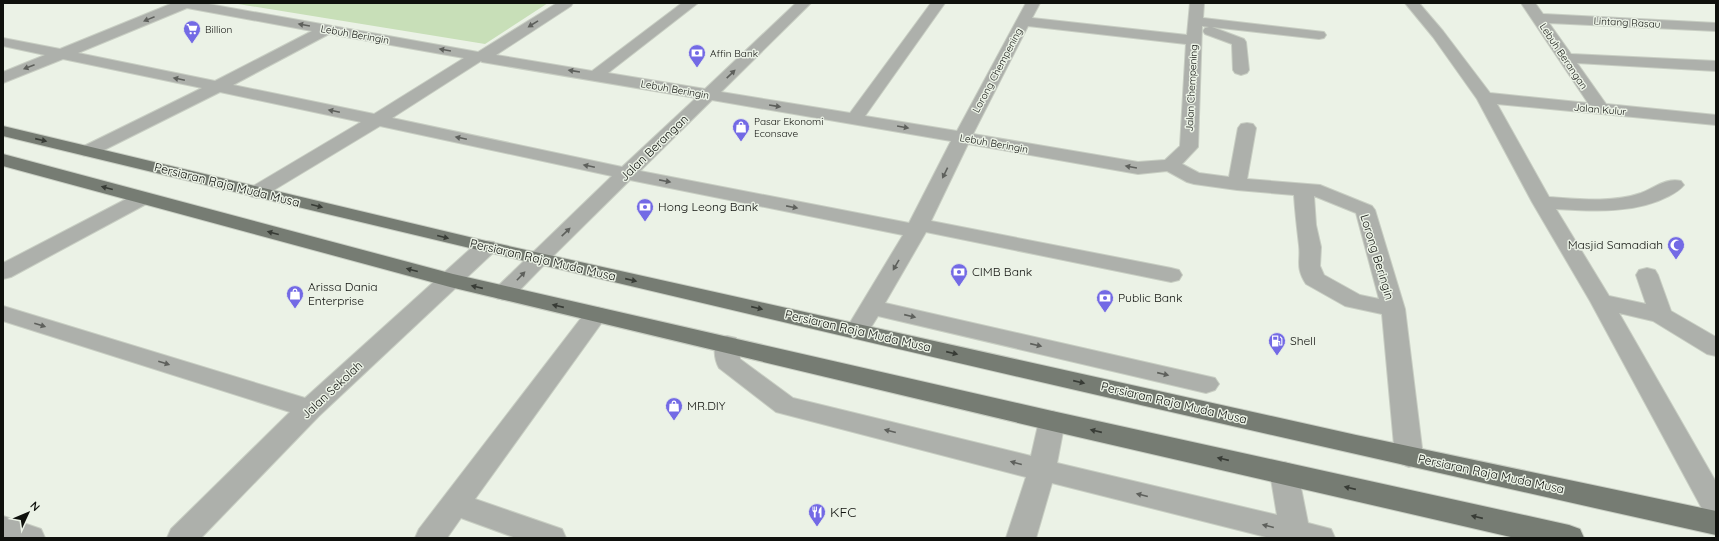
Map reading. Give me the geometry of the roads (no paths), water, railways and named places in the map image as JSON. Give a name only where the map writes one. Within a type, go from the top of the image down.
[{"type":"main road","name":"Persiaran Raja Muda Musa","points":[[3,131],[486,247],[1356,446],[1409,456],[1716,523]]},
{"type":"main road","points":[[3,160],[450,280],[1052,421],[1284,473],[1518,531],[1569,538]]},
{"type":"street","points":[[257,192],[566,3]]},
{"type":"street","points":[[596,75],[691,3]]},
{"type":"street","name":"Jalan Berangan","points":[[504,293],[538,258],[804,3]]},
{"type":"street","points":[[854,119],[938,3]]},
{"type":"street","name":"Lorong Chempening","points":[[857,331],[917,228],[962,138],[1033,3]]},
{"type":"street","name":"Jalan Chempening","points":[[1170,165],[1189,146],[1197,3]]},
{"type":"street","points":[[1412,3],[1438,34],[1485,98],[1542,202],[1601,301],[1716,508]]},
{"type":"street","name":"Lebuh Berangan","points":[[1528,3],[1601,109]]},
{"type":"street","points":[[3,78],[182,4]]},
{"type":"street","name":"Lebuh Beringin","points":[[182,4],[1138,168],[1170,165]]},
{"type":"street","name":"Lintang Rasau","points":[[1538,18],[1716,27]]},
{"type":"street","points":[[1024,21],[1319,35]]},
{"type":"street","points":[[88,151],[217,87],[327,29]]},
{"type":"street","points":[[1195,29],[1217,33],[1239,42],[1242,70]]},
{"type":"street","points":[[3,42],[627,174],[1171,275]]},
{"type":"street","points":[[1565,58],[1716,66]]},
{"type":"street","name":"Jalan Kulur","points":[[1485,98],[1708,119]]},
{"type":"street","points":[[1708,119],[1716,133]]},
{"type":"street","points":[[1236,184],[1247,128]]},
{"type":"street","name":"Lorong Beringin","points":[[1170,165],[1194,178],[1236,184],[1320,191],[1365,210],[1394,309],[1409,456]]},
{"type":"street","points":[[1542,202],[1602,206],[1623,204],[1659,194],[1674,185]]},
{"type":"street","points":[[1304,190],[1306,225],[1310,247],[1309,266],[1314,279],[1353,301],[1394,309]]},
{"type":"street","points":[[3,272],[143,198]]},
{"type":"street","name":"Jalan Sekolah","points":[[182,538],[310,409],[486,247]]},
{"type":"street","points":[[1647,275],[1661,314]]},
{"type":"street","points":[[1601,301],[1661,314],[1716,348]]},
{"type":"street","points":[[872,307],[1206,384]]},
{"type":"street","points":[[3,313],[310,409]]},
{"type":"street","points":[[430,538],[596,314]]},
{"type":"street","points":[[727,344],[728,362],[785,405],[1304,536]]},
{"type":"street","points":[[1021,538],[1042,470],[1052,421]]},
{"type":"street","points":[[1284,473],[1304,536]]},
{"type":"street","points":[[456,504],[551,538]]},
{"type":"street","points":[[3,528],[30,538]]},
{"type":"place","name":"Billion","points":[[192,44]]},
{"type":"place","name":"Affin Bank","points":[[697,68]]},
{"type":"place","name":"Pasar Ekonomi Econsave","points":[[741,142]]},
{"type":"place","name":"Hong Leong Bank","points":[[645,222]]},
{"type":"place","name":"Masjid Samadiah","points":[[1676,260]]},
{"type":"place","name":"CIMB Bank","points":[[959,287]]},
{"type":"place","name":"Arissa Dania Enterprise","points":[[295,309]]},
{"type":"place","name":"Public Bank","points":[[1105,313]]},
{"type":"place","name":"Shell","points":[[1277,356]]},
{"type":"place","name":"MR.DIY","points":[[674,421]]},
{"type":"place","name":"KFC","points":[[817,527]]}]
